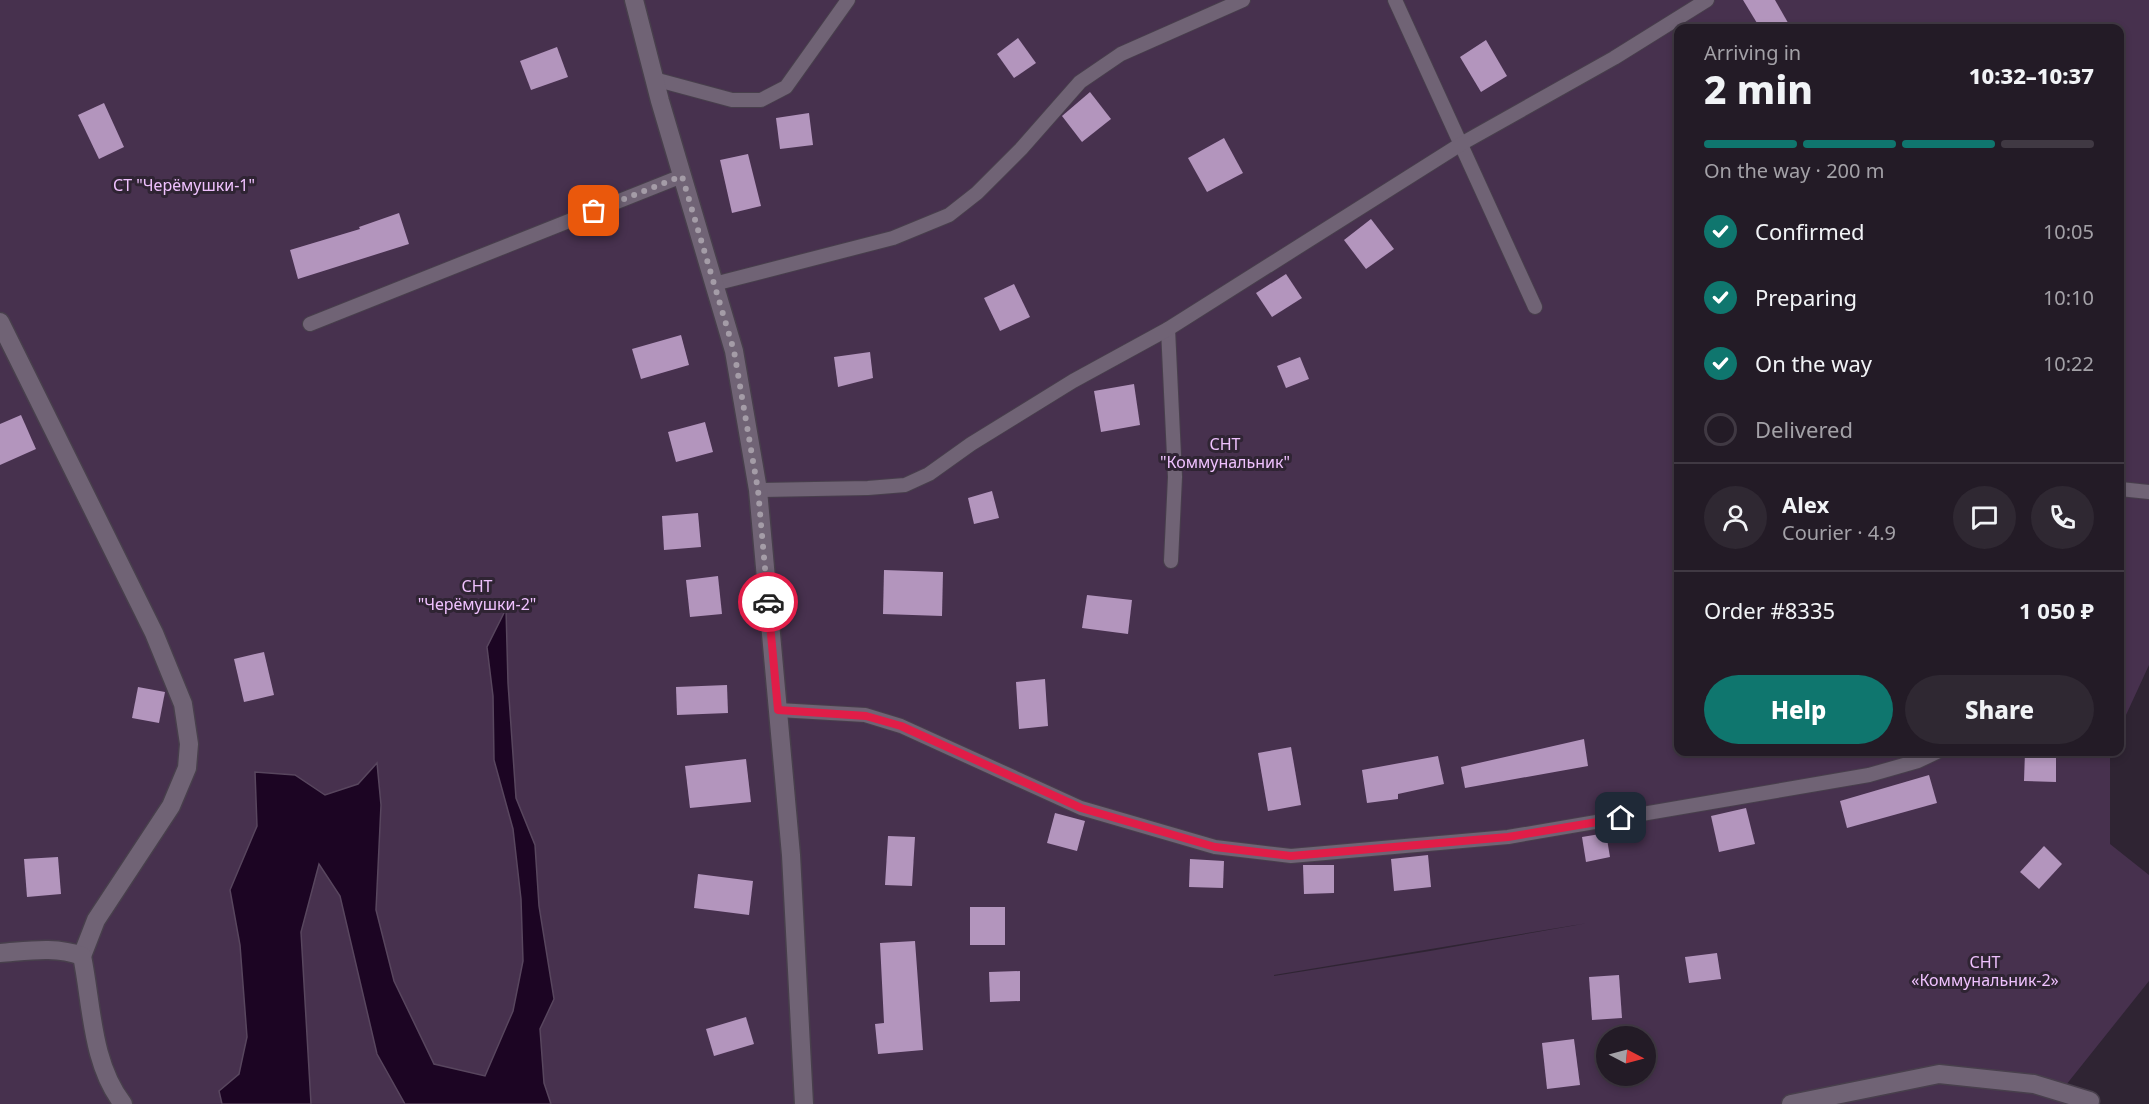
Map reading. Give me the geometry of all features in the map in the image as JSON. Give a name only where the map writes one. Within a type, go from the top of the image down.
[{"type":"street","points":[[634,0],[654,79],[734,351],[758,490],[791,855],[804,1104]]},
{"type":"street","points":[[0,322],[154,633],[183,704],[189,744],[187,768],[171,806],[96,920],[82,956],[98,1050],[114,1092],[123,1104]]},
{"type":"street","points":[[0,953],[49,949],[69,951],[82,956]]},
{"type":"street","points":[[1791,1104],[1939,1074],[2034,1084],[2090,1101]]},
{"type":"lane","points":[[654,79],[732,100],[761,100],[786,87],[848,0]]},
{"type":"lane","points":[[714,284],[893,238],[948,215],[977,193],[1021,149],[1080,82],[1121,54],[1243,0]]},
{"type":"lane","points":[[1395,0],[1535,307]]},
{"type":"lane","points":[[758,490],[905,485],[929,474],[971,444],[1073,381],[1168,329],[1461,144],[1614,58],[1707,0]]},
{"type":"lane","points":[[310,324],[682,176]]},
{"type":"lane","points":[[1168,329],[1175,477],[1171,561]]},
{"type":"lane","points":[[2124,489],[2149,492]]},
{"type":"lane","points":[[778,710],[866,716],[901,726],[1081,808],[1215,847],[1291,856],[1508,837],[1869,775],[1929,756]]},
{"type":"green space","points":[[0,0],[2149,0],[2149,665],[2124,719],[2124,24],[1674,24],[1674,756],[2110,756],[2110,844],[2149,875],[2149,981],[2066,1085],[2071,1104],[0,1104]],"holes":[[[1588,923],[1430,951],[1274,975]]]},
{"type":"shaded area","points":[[506,609],[508,683],[516,798],[535,845],[539,906],[554,999],[540,1029],[544,1083],[551,1104],[405,1104],[377,1054],[340,896],[319,864],[301,932],[311,1104],[222,1104],[219,1091],[239,1074],[247,1037],[240,945],[230,890],[257,826],[255,772],[295,775],[325,795],[358,784],[377,763],[381,805],[376,910],[394,981],[434,1064],[485,1076],[513,1011],[523,961],[521,899],[513,829],[494,760],[493,696],[487,647]]},
{"type":"building","points":[[1743,0],[1775,0],[1789,24],[1758,24]]},
{"type":"building","points":[[1018,38],[1036,63],[1014,78],[997,54]]},
{"type":"building","points":[[1486,40],[1507,76],[1481,92],[1460,57]]},
{"type":"building","points":[[557,47],[568,77],[531,90],[520,61]]},
{"type":"building","points":[[1090,92],[1111,119],[1082,142],[1062,116]]},
{"type":"building","points":[[104,103],[124,147],[99,159],[78,115]]},
{"type":"building","points":[[809,113],[813,145],[780,149],[776,118]]},
{"type":"building","points":[[1224,138],[1243,173],[1207,192],[1188,158]]},
{"type":"building","points":[[748,154],[761,206],[732,213],[720,160]]},
{"type":"building","points":[[399,213],[409,244],[298,279],[290,250],[360,229],[359,227]]},
{"type":"building","points":[[1371,219],[1394,249],[1366,269],[1344,240]]},
{"type":"building","points":[[1286,274],[1302,298],[1272,317],[1256,293]]},
{"type":"building","points":[[1014,284],[1030,317],[1000,331],[984,298]]},
{"type":"building","points":[[681,335],[689,365],[641,379],[632,349]]},
{"type":"building","points":[[870,352],[873,378],[838,387],[834,357]]},
{"type":"building","points":[[1300,357],[1309,379],[1286,388],[1277,366]]},
{"type":"building","points":[[1134,384],[1140,425],[1101,432],[1094,391]]},
{"type":"building","points":[[21,415],[36,449],[0,465],[0,424]]},
{"type":"building","points":[[705,422],[713,452],[676,462],[668,432]]},
{"type":"building","points":[[992,491],[999,518],[974,524],[968,498]]},
{"type":"building","points":[[698,513],[701,547],[664,550],[662,516]]},
{"type":"building","points":[[884,570],[943,572],[942,616],[883,614]]},
{"type":"building","points":[[718,576],[722,614],[690,617],[686,580]]},
{"type":"building","points":[[1087,595],[1132,600],[1128,634],[1082,628]]},
{"type":"building","points":[[264,652],[274,695],[244,702],[234,659]]},
{"type":"building","points":[[1045,679],[1048,726],[1019,729],[1016,682]]},
{"type":"building","points":[[727,685],[728,713],[677,715],[676,687]]},
{"type":"building","points":[[138,687],[165,692],[159,723],[132,718]]},
{"type":"building","points":[[1584,739],[1588,766],[1465,788],[1461,767]]},
{"type":"building","points":[[1291,747],[1301,805],[1268,811],[1258,753]]},
{"type":"building","points":[[1438,756],[1444,784],[1398,794],[1398,799],[1367,803],[1362,770]]},
{"type":"building","points":[[2025,756],[2056,756],[2056,782],[2024,781]]},
{"type":"building","points":[[746,759],[751,802],[690,808],[685,766]]},
{"type":"building","points":[[1929,775],[1937,803],[1847,828],[1840,801]]},
{"type":"building","points":[[1746,808],[1755,844],[1719,852],[1711,816]]},
{"type":"building","points":[[1055,813],[1085,821],[1077,851],[1047,843]]},
{"type":"building","points":[[1606,833],[1610,857],[1586,862],[1582,837]]},
{"type":"building","points":[[888,836],[915,837],[912,886],[885,885]]},
{"type":"building","points":[[2044,846],[2062,864],[2039,889],[2020,872]]},
{"type":"building","points":[[1428,855],[1431,887],[1394,891],[1391,859]]},
{"type":"building","points":[[58,857],[61,894],[27,897],[24,859]]},
{"type":"building","points":[[1190,859],[1224,861],[1223,888],[1189,887]]},
{"type":"building","points":[[1303,865],[1334,865],[1334,893],[1304,894]]},
{"type":"building","points":[[698,874],[753,881],[749,915],[694,908]]},
{"type":"building","points":[[970,907],[1005,907],[1005,945],[970,945]]},
{"type":"building","points":[[915,941],[923,1050],[878,1054],[875,1024],[884,1023],[880,943]]},
{"type":"building","points":[[1717,953],[1721,979],[1689,983],[1685,957]]},
{"type":"building","points":[[1020,971],[1020,1001],[990,1002],[989,972]]},
{"type":"building","points":[[1619,975],[1622,1018],[1592,1020],[1589,977]]},
{"type":"building","points":[[746,1017],[754,1044],[714,1056],[706,1029]]},
{"type":"building","points":[[1574,1039],[1580,1085],[1547,1089],[1542,1043]]},
{"type":"way so far","points":[[594,211],[682,176],[734,351],[758,490],[768,602]]},
{"type":"route","points":[[768,602],[778,710],[866,716],[901,726],[1081,808],[1215,847],[1291,856],[1508,837],[1621,818]]},
{"type":"park label","name":"СТ \"Черёмушки-1\"","points":[[184,185]]},
{"type":"park label","name":"СНТ \"Коммунальник\"","points":[[1225,453]]},
{"type":"park label","name":"СНТ \"Черёмушки-2\"","points":[[477,595]]},
{"type":"park label","name":"СНТ «Коммунальник-2»","points":[[1985,971]]}]
